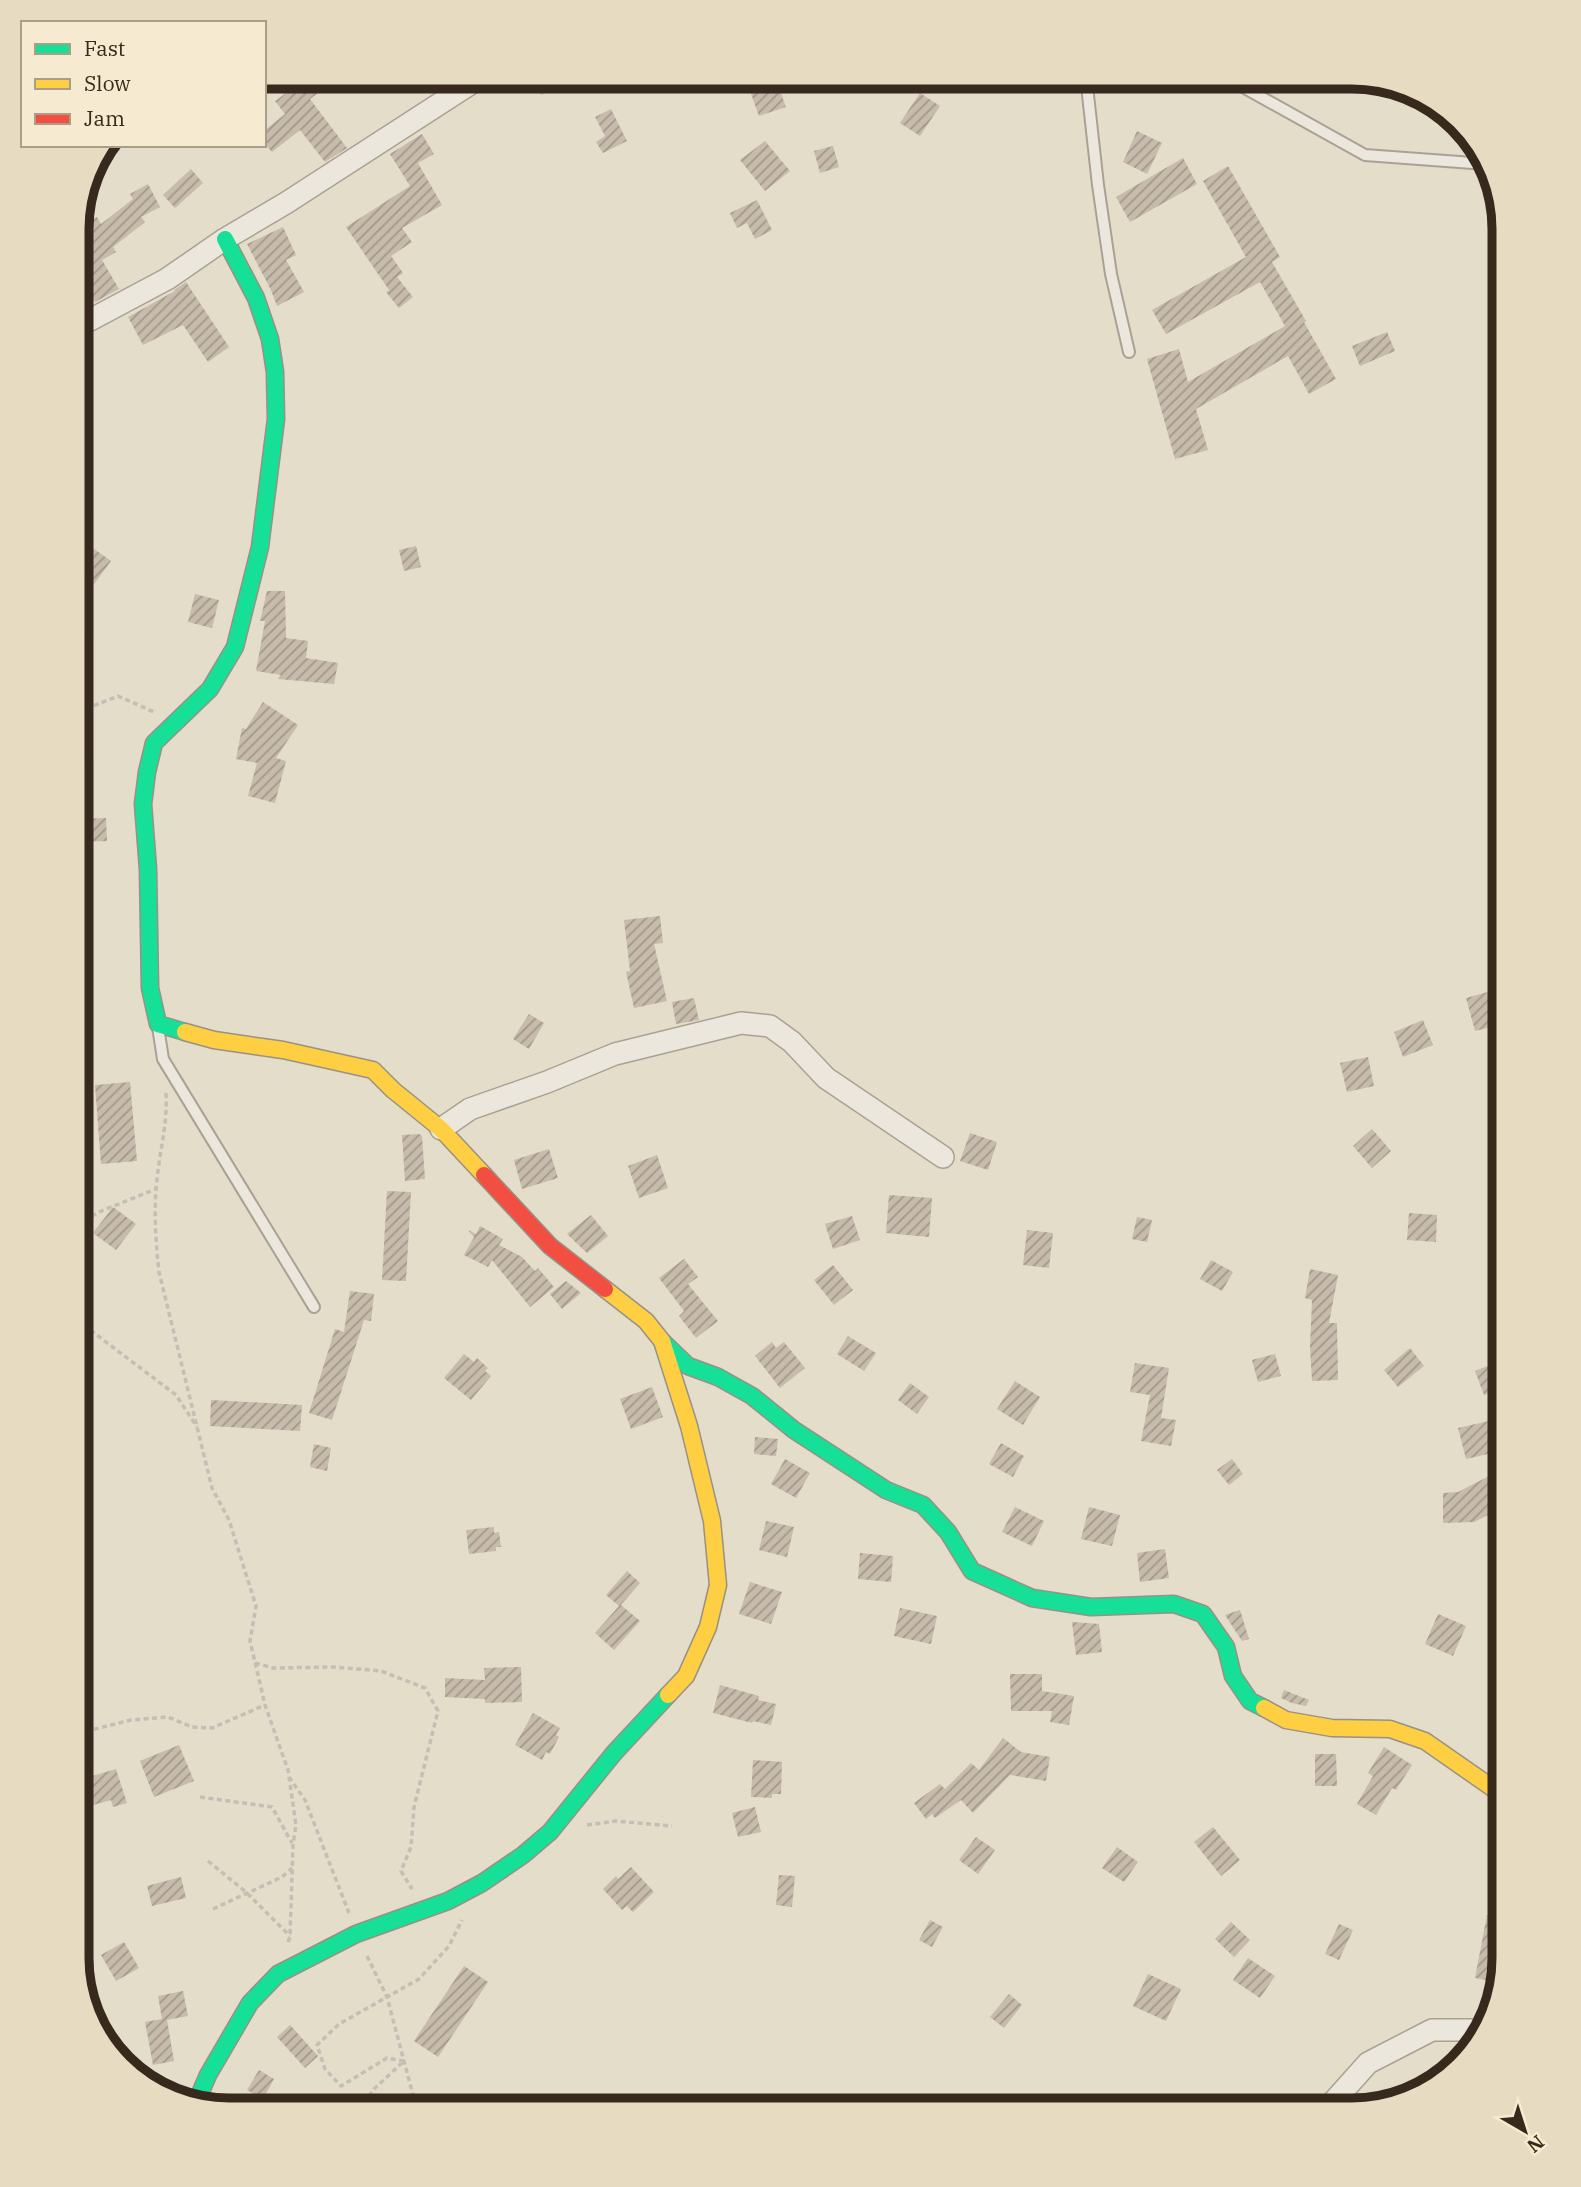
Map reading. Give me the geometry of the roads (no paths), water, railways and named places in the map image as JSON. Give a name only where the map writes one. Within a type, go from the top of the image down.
[{"type":"street","points":[[90,320],[167,279],[225,239],[462,89]]},
{"type":"street","points":[[225,239],[256,298],[270,339],[275,372],[276,419],[260,547],[235,647],[210,688],[154,743],[147,772],[142,804],[148,869],[150,988],[158,1024],[214,1040],[283,1050],[373,1070],[441,1129],[550,1246],[646,1321],[688,1366],[718,1377],[752,1396],[794,1430],[886,1490],[923,1505],[948,1532],[972,1571],[1032,1598],[1091,1607],[1174,1604],[1203,1614],[1226,1647],[1233,1676],[1250,1701],[1286,1720],[1332,1728],[1390,1729],[1425,1741],[1492,1788]]},
{"type":"street","points":[[441,1129],[470,1109],[615,1054],[741,1023],[770,1026],[792,1042],[826,1078],[943,1157]]},
{"type":"street","points":[[200,2095],[208,2075],[250,2003],[278,1974],[356,1934],[448,1901],[482,1884],[523,1855],[550,1832],[614,1753],[685,1676],[708,1627],[718,1586],[712,1521],[689,1426],[662,1341]]},
{"type":"street","points":[[1337,2098],[1368,2063],[1422,2035],[1432,2030],[1472,2030]]},
{"type":"lane","points":[[1087,90],[1111,274],[1129,352]]},
{"type":"lane","points":[[1248,90],[1365,155],[1475,163]]},
{"type":"lane","points":[[158,1024],[163,1059],[314,1307]]}]
